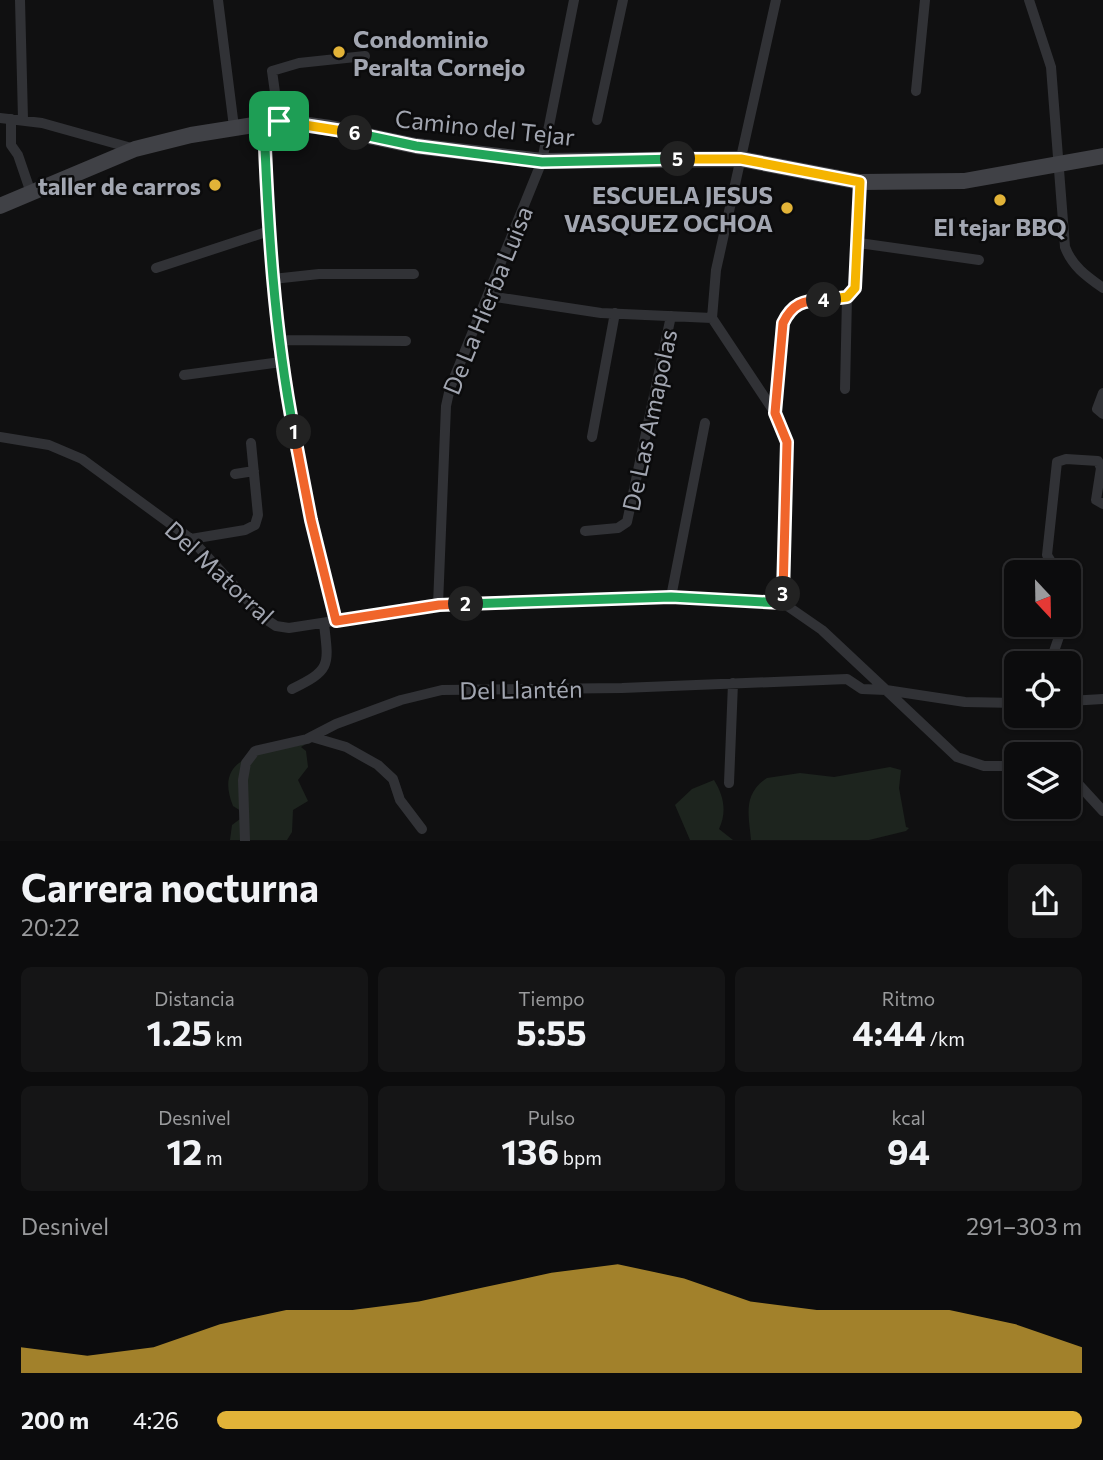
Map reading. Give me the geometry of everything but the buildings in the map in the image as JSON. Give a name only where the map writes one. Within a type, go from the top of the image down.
[{"type":"street","points":[[20,0],[11,145],[18,155],[30,193]]},
{"type":"street","points":[[218,0],[234,127]]},
{"type":"street","name":"De La Hierba Luisa","points":[[439,605],[446,406],[450,388],[542,162],[574,0]]},
{"type":"street","points":[[597,121],[623,0]]},
{"type":"street","points":[[776,0],[716,270],[712,318],[775,413],[787,442],[783,603],[822,630],[957,757],[984,766],[1004,766]]},
{"type":"street","points":[[916,91],[925,0]]},
{"type":"street","points":[[1029,0],[1051,67],[1067,253],[1079,271],[1103,288]]},
{"type":"street","points":[[336,621],[311,520],[281,362],[269,231],[272,71],[299,63],[365,56]]},
{"type":"street","points":[[11,119],[135,149]]},
{"type":"street","name":"Camino del Tejar","points":[[0,206],[135,149],[234,127],[272,122],[330,128],[416,146],[542,162],[741,159],[860,182],[964,181],[1103,156]]},
{"type":"street","points":[[845,389],[847,297],[855,288],[860,182]]},
{"type":"street","points":[[156,268],[269,231]]},
{"type":"street","points":[[859,243],[979,260]]},
{"type":"street","points":[[273,279],[319,274],[414,274]]},
{"type":"street","points":[[489,296],[615,313],[712,318]]},
{"type":"street","points":[[775,413],[783,323],[789,311],[798,304],[811,300],[847,297]]},
{"type":"street","points":[[592,437],[615,313]]},
{"type":"street","name":"De Las Amapolas","points":[[585,531],[618,528],[626,522],[671,316]]},
{"type":"street","points":[[279,340],[406,341]]},
{"type":"street","points":[[184,376],[281,362]]},
{"type":"street","points":[[1103,393],[1097,409],[1103,414]]},
{"type":"street","points":[[671,597],[705,423]]},
{"type":"street","name":"Del Matorral","points":[[0,437],[49,445],[82,459],[191,539],[264,618],[276,626],[289,628],[324,624],[439,605],[671,597],[783,603]]},
{"type":"street","points":[[191,539],[245,530],[255,525],[258,515],[251,443]]},
{"type":"street","points":[[1050,560],[1047,555],[1057,462],[1066,459],[1098,461],[1101,468],[1096,500],[1103,504]]},
{"type":"street","points":[[235,474],[254,471]]},
{"type":"street","points":[[292,689],[321,674],[326,666],[324,624]]},
{"type":"street","name":"Del Llantén","points":[[245,841],[246,763],[255,751],[312,737],[365,712],[442,690],[839,678],[847,679],[862,689],[886,690]]},
{"type":"street","points":[[729,783],[733,683]]},
{"type":"street","points":[[886,690],[965,702],[1004,703]]},
{"type":"street","points":[[1081,700],[1103,699]]},
{"type":"street","points":[[312,737],[346,747],[378,765],[393,779],[400,800],[422,829]]},
{"type":"street","points":[[1081,787],[1103,811]]},
{"type":"shaded area","points":[[306,744],[301,747],[306,751],[308,767],[298,780],[308,801],[293,810],[292,832],[287,840],[230,840],[232,825],[240,819],[241,811],[233,806],[228,788],[230,775],[237,765],[261,753]]},
{"type":"shaded area","points":[[890,767],[901,770],[899,788],[906,827],[909,828],[906,831],[869,840],[751,840],[750,799],[759,784],[767,778],[800,773],[834,777]]},
{"type":"shaded area","points":[[714,780],[723,804],[719,829],[733,840],[690,840],[675,805],[692,789]]},
{"type":"place","name":"Condominio Peralta Cornejo","points":[[339,52]]},
{"type":"place","name":"taller de carros","points":[[215,185]]},
{"type":"place","name":"El tejar BBQ","points":[[1000,200]]},
{"type":"place","name":"ESCUELA JESUS VASQUEZ OCHOA","points":[[787,208]]},
{"type":"route","points":[[279,121],[330,128],[416,146],[542,162],[741,159],[860,182],[855,288],[847,297],[811,300],[798,304],[789,311],[783,323],[775,413],[787,442],[783,603],[671,597],[439,605],[336,621],[311,520],[281,362],[269,231],[264,123],[279,121]]}]
